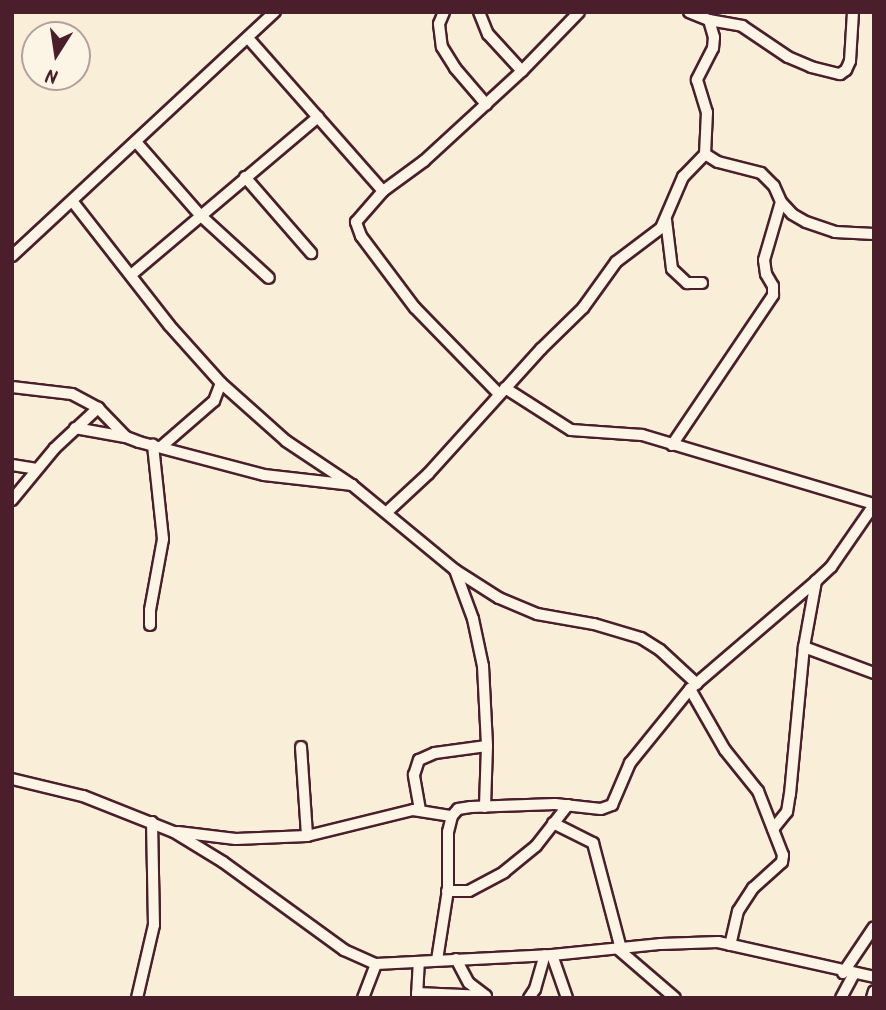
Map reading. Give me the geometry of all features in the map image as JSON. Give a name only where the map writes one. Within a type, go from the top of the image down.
[{"type":"street","points":[[12,256],[275,12]]},
{"type":"street","points":[[444,12],[439,24],[442,47],[455,68],[486,104]]},
{"type":"street","points":[[479,12],[488,34],[522,71]]},
{"type":"street","points":[[437,960],[447,891],[448,832],[452,816],[458,809],[568,805],[601,809],[612,805],[630,763],[694,687],[816,582],[869,523],[874,504],[628,432],[572,430],[502,391],[415,308],[356,229],[359,215],[383,191],[424,161],[522,71],[579,12]]},
{"type":"street","points":[[689,12],[709,20],[742,26],[788,57],[811,67],[840,74],[846,70],[850,61],[853,12]]},
{"type":"street","points":[[387,512],[428,474],[502,391],[583,308],[616,262],[661,228],[683,177],[705,154],[707,112],[697,79],[713,48],[709,20]]},
{"type":"street","points":[[248,38],[383,191]]},
{"type":"street","points":[[131,275],[318,117]]},
{"type":"street","points":[[137,142],[200,215],[269,278]]},
{"type":"street","points":[[705,154],[718,162],[761,173],[774,186],[781,202],[792,214],[821,228],[874,234]]},
{"type":"street","points":[[244,177],[311,253]]},
{"type":"street","points":[[73,202],[169,325],[221,383],[286,441],[352,485],[455,570],[517,608],[640,638],[660,650],[694,687],[725,750],[758,791],[783,859],[753,888],[738,911],[730,945]]},
{"type":"street","points":[[672,445],[773,295],[773,286],[766,274],[764,260],[781,202]]},
{"type":"street","points":[[666,220],[672,269],[687,283],[702,284]]},
{"type":"street","points":[[157,445],[214,401],[221,383]]},
{"type":"street","points":[[12,387],[62,392],[97,408],[126,437]]},
{"type":"street","points":[[214,401],[238,399]]},
{"type":"street","points":[[12,500],[37,469],[97,408]]},
{"type":"street","points":[[75,428],[126,437],[264,475],[352,485]]},
{"type":"street","points":[[150,625],[150,610],[163,539],[157,445]]},
{"type":"street","points":[[12,465],[37,469]]},
{"type":"street","points":[[455,570],[473,619],[483,666],[487,746],[485,807]]},
{"type":"street","points":[[773,828],[787,812],[804,647],[816,582]]},
{"type":"street","points":[[804,647],[874,673]]},
{"type":"street","points":[[420,810],[414,775],[419,760],[435,753],[487,746]]},
{"type":"street","points":[[301,747],[307,836]]},
{"type":"street","points":[[12,779],[83,796],[174,832],[223,862],[344,950],[376,964],[549,955],[686,942],[730,945],[848,974],[874,977]]},
{"type":"street","points":[[447,891],[469,891],[528,855],[568,805]]},
{"type":"street","points":[[174,832],[229,838],[307,836],[391,813],[420,810],[452,816]]},
{"type":"street","points":[[137,998],[153,925],[152,822]]},
{"type":"street","points":[[553,823],[593,843],[620,949],[676,998]]},
{"type":"street","points":[[841,998],[848,974],[874,927]]},
{"type":"street","points":[[529,998],[549,955]]},
{"type":"street","points":[[549,955],[567,998]]},
{"type":"street","points":[[456,959],[469,983],[487,997]]},
{"type":"street","points":[[419,962],[417,996],[487,997]]},
{"type":"street","points":[[363,998],[376,964]]},
{"type":"street","points":[[872,998],[874,991]]}]
